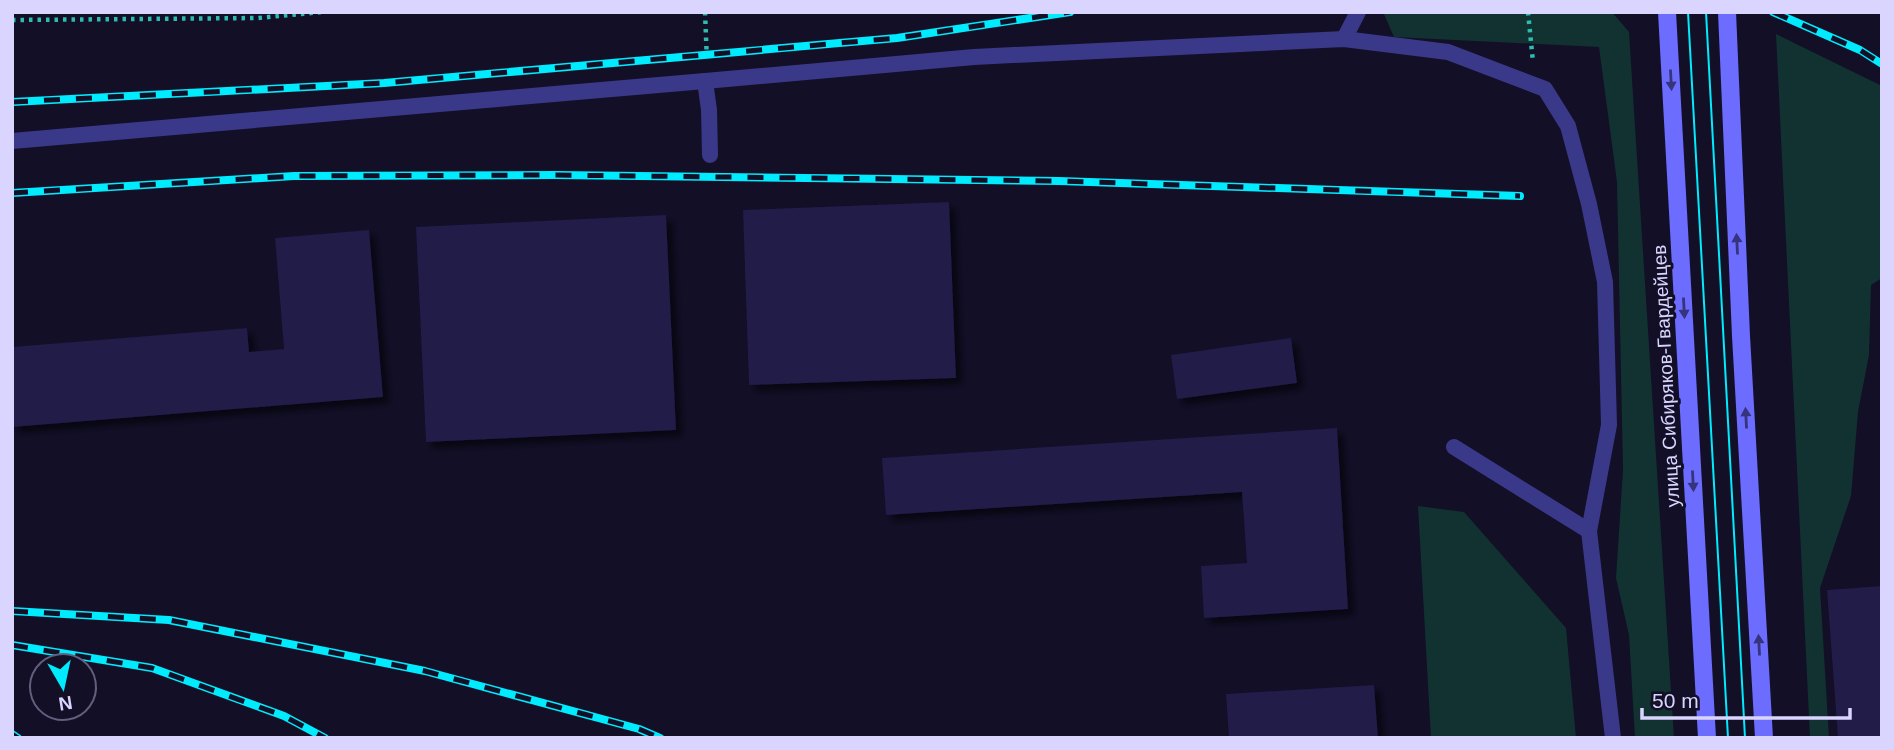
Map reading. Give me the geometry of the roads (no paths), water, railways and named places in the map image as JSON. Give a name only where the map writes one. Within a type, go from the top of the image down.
[{"type":"main road","name":"улица Сибиряков-Гвардейцев","points":[[1667,12],[1707,738]]},
{"type":"main road","points":[[1727,12],[1741,336],[1764,738]]},
{"type":"lane","points":[[1344,39],[1358,12]]},
{"type":"lane","points":[[12,141],[974,57],[1344,39],[1448,52],[1545,89],[1568,126],[1589,204],[1605,282],[1609,425],[1589,531],[1613,738]]},
{"type":"lane","points":[[705,81],[710,155]]},
{"type":"lane","points":[[1454,447],[1589,531]]},
{"type":"tram line","points":[[1688,12],[1728,738]]},
{"type":"tram line","points":[[1706,12],[1745,738]]},
{"type":"railway","points":[[12,102],[384,83],[897,38],[1070,12]]},
{"type":"railway","points":[[1773,12],[1860,50],[1882,64]]},
{"type":"railway","points":[[12,193],[294,176],[556,175],[1059,181],[1520,196]]},
{"type":"railway","points":[[12,611],[169,620],[425,671],[639,729],[660,738]]},
{"type":"railway","points":[[12,645],[152,668],[284,716],[325,738]]},
{"type":"railway","points":[[12,734],[18,738]]}]
